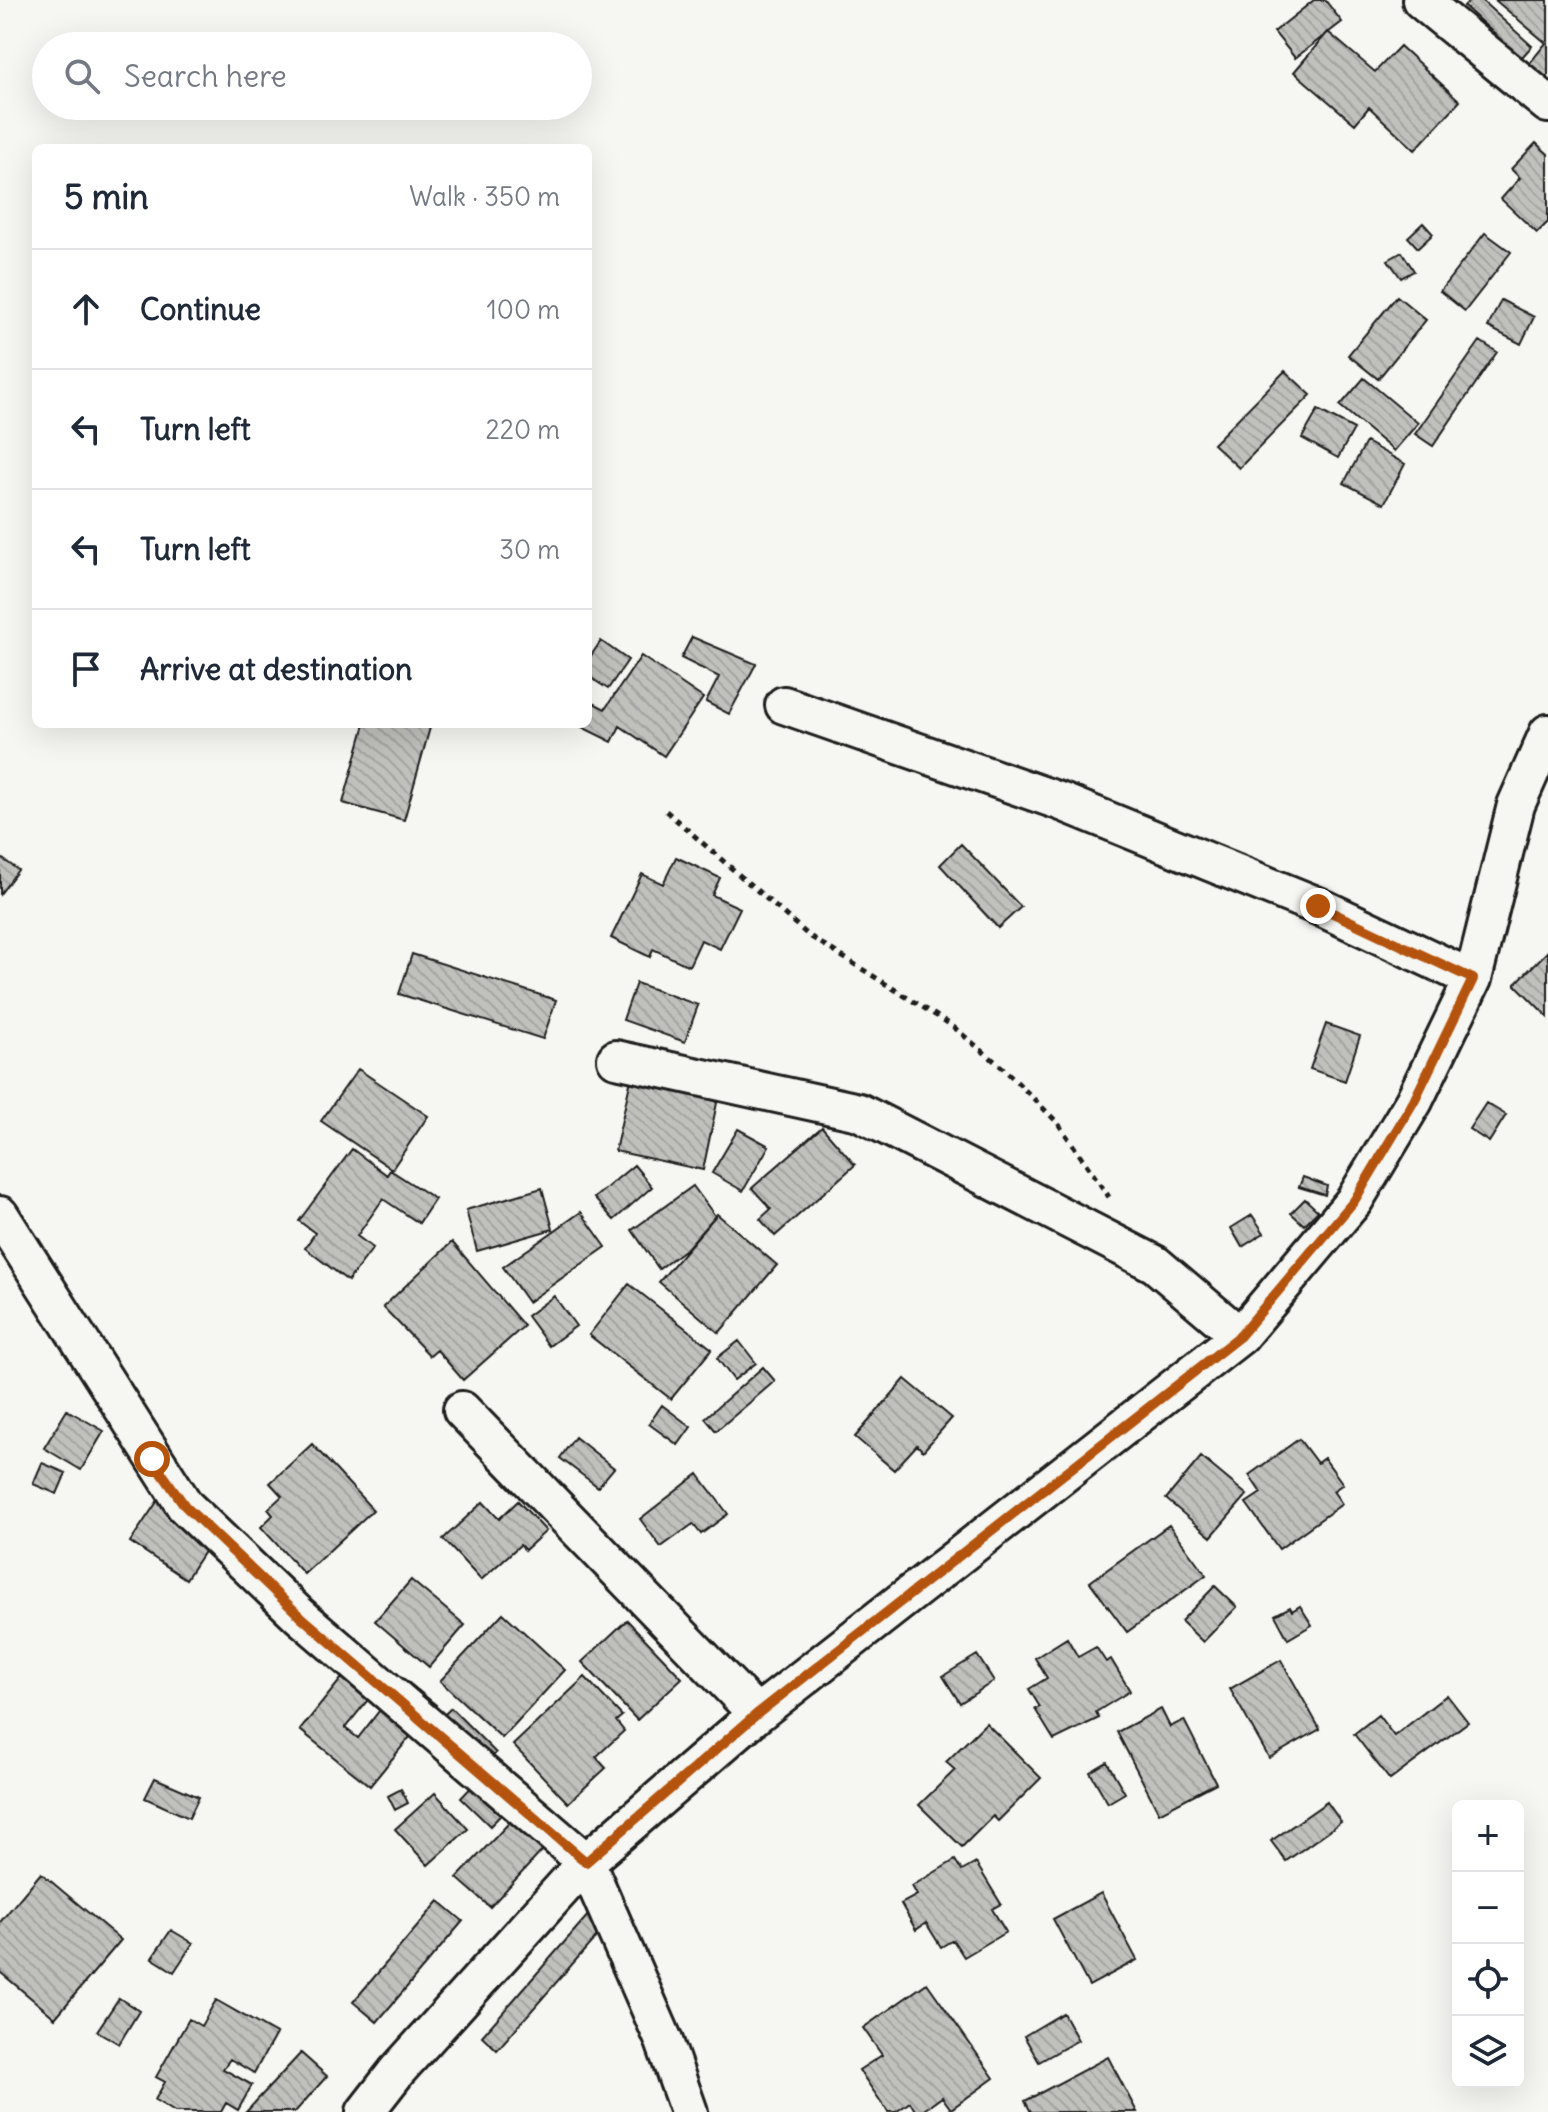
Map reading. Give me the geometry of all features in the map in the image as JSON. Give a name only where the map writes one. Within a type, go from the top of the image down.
[{"type":"street","points":[[1421,0],[1548,104]]},
{"type":"street","points":[[784,705],[1076,808],[1318,906],[1473,979]]},
{"type":"street","points":[[365,2112],[397,2071],[586,1862],[757,1714],[1240,1336],[1354,1201],[1414,1101],[1473,979],[1516,805],[1548,733]]},
{"type":"street","points":[[616,1059],[859,1112],[1155,1264],[1240,1336]]},
{"type":"street","points":[[0,1215],[185,1506],[299,1615],[586,1862],[664,2041],[689,2112]]},
{"type":"street","points":[[462,1410],[757,1714]]},
{"type":"path","points":[[666,811],[808,935],[951,1025],[1003,1068],[1057,1122],[1111,1199]]},
{"type":"building","points":[[1314,0],[1325,0],[1342,22],[1295,58],[1274,32]]},
{"type":"building","points":[[1470,0],[1481,0],[1532,46],[1521,58],[1464,6]]},
{"type":"building","points":[[1495,0],[1548,0],[1548,80],[1529,64],[1546,43]]},
{"type":"building","points":[[1328,32],[1375,72],[1400,46],[1460,101],[1415,150],[1369,107],[1355,124],[1294,72]]},
{"type":"building","points":[[1536,143],[1548,154],[1548,222],[1537,233],[1501,199],[1520,178],[1511,169]]},
{"type":"building","points":[[1423,223],[1433,234],[1418,248],[1408,237]]},
{"type":"building","points":[[1485,233],[1511,252],[1465,311],[1440,291]]},
{"type":"building","points":[[1402,252],[1414,271],[1401,278],[1388,260]]},
{"type":"building","points":[[1397,296],[1426,320],[1378,379],[1348,355]]},
{"type":"building","points":[[1501,300],[1534,317],[1521,344],[1488,327]]},
{"type":"building","points":[[1480,341],[1497,352],[1433,446],[1415,434]]},
{"type":"building","points":[[1285,371],[1311,395],[1239,468],[1213,444]]},
{"type":"building","points":[[1364,378],[1418,423],[1394,451],[1340,406]]},
{"type":"building","points":[[1318,410],[1354,429],[1338,458],[1302,438]]},
{"type":"building","points":[[1366,442],[1405,464],[1384,504],[1344,483]]},
{"type":"building","points":[[692,637],[756,664],[729,714],[706,702],[719,677],[681,658]]},
{"type":"building","points":[[601,641],[628,660],[608,689],[592,679],[592,654]]},
{"type":"building","points":[[641,656],[703,698],[664,756],[620,726],[612,742],[584,728],[592,728],[592,702],[605,709]]},
{"type":"building","points":[[364,728],[430,728],[404,820],[343,803]]},
{"type":"building","points":[[961,844],[1021,907],[998,928],[940,865]]},
{"type":"building","points":[[0,857],[18,870],[0,894]]},
{"type":"building","points":[[676,857],[720,878],[712,895],[740,908],[720,949],[701,940],[689,966],[653,949],[650,957],[611,938],[642,874],[663,884]]},
{"type":"building","points":[[1548,951],[1548,1017],[1515,984]]},
{"type":"building","points":[[412,954],[556,1000],[543,1039],[399,994]]},
{"type":"building","points":[[636,983],[698,1005],[685,1042],[623,1020]]},
{"type":"building","points":[[1326,1024],[1360,1036],[1345,1081],[1310,1069]]},
{"type":"building","points":[[358,1069],[428,1116],[392,1169],[321,1121]]},
{"type":"building","points":[[631,1079],[718,1098],[703,1170],[615,1151]]},
{"type":"building","points":[[1486,1103],[1506,1115],[1489,1142],[1469,1129]]},
{"type":"building","points":[[822,1127],[855,1165],[775,1236],[760,1219],[771,1209],[752,1188]]},
{"type":"building","points":[[738,1129],[769,1146],[743,1191],[712,1173]]},
{"type":"building","points":[[352,1149],[387,1175],[390,1170],[435,1199],[419,1223],[383,1199],[357,1236],[373,1248],[348,1281],[305,1248],[315,1233],[299,1221]]},
{"type":"building","points":[[634,1165],[652,1187],[614,1220],[594,1198]]},
{"type":"building","points":[[1303,1177],[1327,1186],[1325,1195],[1299,1187]]},
{"type":"building","points":[[693,1186],[715,1216],[688,1247],[659,1269],[632,1230]]},
{"type":"building","points":[[542,1188],[553,1229],[477,1251],[466,1210]]},
{"type":"building","points":[[1305,1199],[1318,1211],[1304,1225],[1291,1213]]},
{"type":"building","points":[[581,1212],[606,1247],[528,1302],[503,1267]]},
{"type":"building","points":[[717,1214],[777,1265],[719,1333],[659,1282]]},
{"type":"building","points":[[1252,1215],[1264,1233],[1242,1247],[1231,1228]]},
{"type":"building","points":[[452,1242],[524,1326],[463,1380],[437,1350],[430,1356],[383,1307]]},
{"type":"building","points":[[629,1284],[712,1349],[671,1399],[589,1335]]},
{"type":"building","points":[[554,1296],[576,1326],[549,1346],[527,1316]]},
{"type":"building","points":[[739,1341],[756,1363],[734,1380],[717,1358]]},
{"type":"building","points":[[763,1367],[775,1381],[716,1431],[705,1418]]},
{"type":"building","points":[[905,1379],[952,1418],[923,1451],[917,1445],[894,1470],[855,1437]]},
{"type":"building","points":[[662,1405],[691,1427],[678,1445],[649,1424]]},
{"type":"building","points":[[67,1410],[104,1431],[81,1470],[44,1448]]},
{"type":"building","points":[[575,1437],[614,1468],[598,1487],[560,1458]]},
{"type":"building","points":[[1299,1439],[1317,1463],[1324,1458],[1343,1484],[1333,1491],[1342,1504],[1279,1549],[1246,1503],[1261,1493],[1249,1475]]},
{"type":"building","points":[[312,1444],[373,1510],[304,1574],[261,1527],[273,1515],[268,1509],[282,1496],[270,1483]]},
{"type":"building","points":[[1201,1457],[1247,1495],[1211,1537],[1166,1499]]},
{"type":"building","points":[[42,1463],[66,1473],[57,1494],[33,1484]]},
{"type":"building","points":[[698,1474],[728,1514],[701,1534],[693,1524],[661,1547],[640,1519]]},
{"type":"building","points":[[165,1490],[220,1527],[186,1579],[130,1542]]},
{"type":"building","points":[[518,1501],[546,1531],[525,1550],[520,1545],[481,1580],[443,1539],[483,1502],[499,1519]]},
{"type":"building","points":[[1169,1525],[1206,1575],[1127,1632],[1090,1582]]},
{"type":"building","points":[[411,1580],[465,1625],[429,1667],[375,1621]]},
{"type":"building","points":[[1215,1586],[1237,1607],[1203,1642],[1181,1621]]},
{"type":"building","points":[[1300,1606],[1312,1625],[1288,1639],[1275,1615],[1290,1607],[1292,1611]]},
{"type":"building","points":[[503,1613],[565,1670],[502,1738],[440,1681]]},
{"type":"building","points":[[627,1620],[682,1678],[637,1720],[582,1662]]},
{"type":"building","points":[[1067,1638],[1078,1657],[1096,1647],[1106,1662],[1111,1659],[1130,1691],[1096,1712],[1099,1718],[1054,1740],[1035,1709],[1040,1707],[1029,1689],[1047,1678],[1035,1658]]},
{"type":"building","points":[[362,1653],[389,1674],[345,1728],[358,1738],[404,1679],[436,1705],[370,1786],[300,1730]]},
{"type":"building","points":[[977,1655],[994,1681],[960,1703],[943,1676]]},
{"type":"building","points":[[1281,1660],[1320,1729],[1269,1758],[1230,1689]]},
{"type":"building","points":[[585,1677],[622,1716],[616,1721],[624,1731],[596,1757],[606,1768],[568,1803],[513,1745]]},
{"type":"building","points":[[1447,1695],[1468,1722],[1390,1780],[1354,1734],[1378,1715],[1394,1736]]},
{"type":"building","points":[[451,1708],[496,1753],[472,1776],[428,1731]]},
{"type":"building","points":[[1161,1709],[1170,1727],[1184,1720],[1216,1783],[1159,1813],[1117,1732]]},
{"type":"building","points":[[986,1723],[1041,1778],[998,1821],[993,1816],[962,1847],[919,1805],[955,1770],[946,1762]]},
{"type":"building","points":[[496,1761],[526,1789],[490,1826],[461,1798]]},
{"type":"building","points":[[1107,1762],[1125,1793],[1108,1803],[1090,1772]]},
{"type":"building","points":[[155,1778],[199,1797],[189,1818],[145,1798]]},
{"type":"building","points":[[401,1789],[408,1803],[395,1810],[388,1796]]},
{"type":"building","points":[[435,1793],[468,1829],[428,1865],[395,1829]]},
{"type":"building","points":[[1327,1802],[1341,1822],[1286,1861],[1271,1841]]},
{"type":"building","points":[[524,1807],[556,1836],[490,1907],[457,1878]]},
{"type":"building","points":[[955,1860],[962,1871],[976,1863],[1001,1904],[992,1909],[1006,1932],[964,1957],[953,1940],[941,1947],[926,1923],[916,1930],[901,1904],[917,1895],[912,1886]]},
{"type":"building","points":[[41,1873],[121,1940],[55,2018],[0,1972],[0,1922]]},
{"type":"building","points":[[1101,1893],[1137,1960],[1089,1986],[1053,1919]]},
{"type":"building","points":[[439,1901],[463,1921],[377,2022],[353,2002]]},
{"type":"building","points":[[589,1914],[604,1928],[497,2050],[482,2036]]},
{"type":"building","points":[[171,1930],[193,1943],[174,1972],[152,1958]]},
{"type":"building","points":[[927,1983],[994,2078],[951,2109],[942,2097],[921,2112],[916,2112],[910,2102],[896,2112],[888,2112],[859,2070],[882,2055],[863,2028]]},
{"type":"building","points":[[119,1998],[139,2011],[119,2044],[97,2031]]},
{"type":"building","points":[[216,2000],[276,2034],[254,2073],[230,2059],[223,2069],[252,2085],[238,2110],[226,2103],[221,2112],[175,2112],[155,2100],[165,2082],[156,2077],[189,2019],[201,2026]]},
{"type":"building","points":[[1063,2013],[1078,2040],[1039,2062],[1024,2036]]},
{"type":"building","points":[[301,2053],[327,2076],[295,2112],[246,2112]]},
{"type":"building","points":[[1108,2057],[1137,2112],[1031,2112],[1025,2101]]},
{"type":"route","points":[[152,1459],[185,1506],[299,1615],[586,1862],[757,1714],[971,1550],[1240,1336],[1354,1201],[1414,1101],[1473,979],[1318,906]]}]
